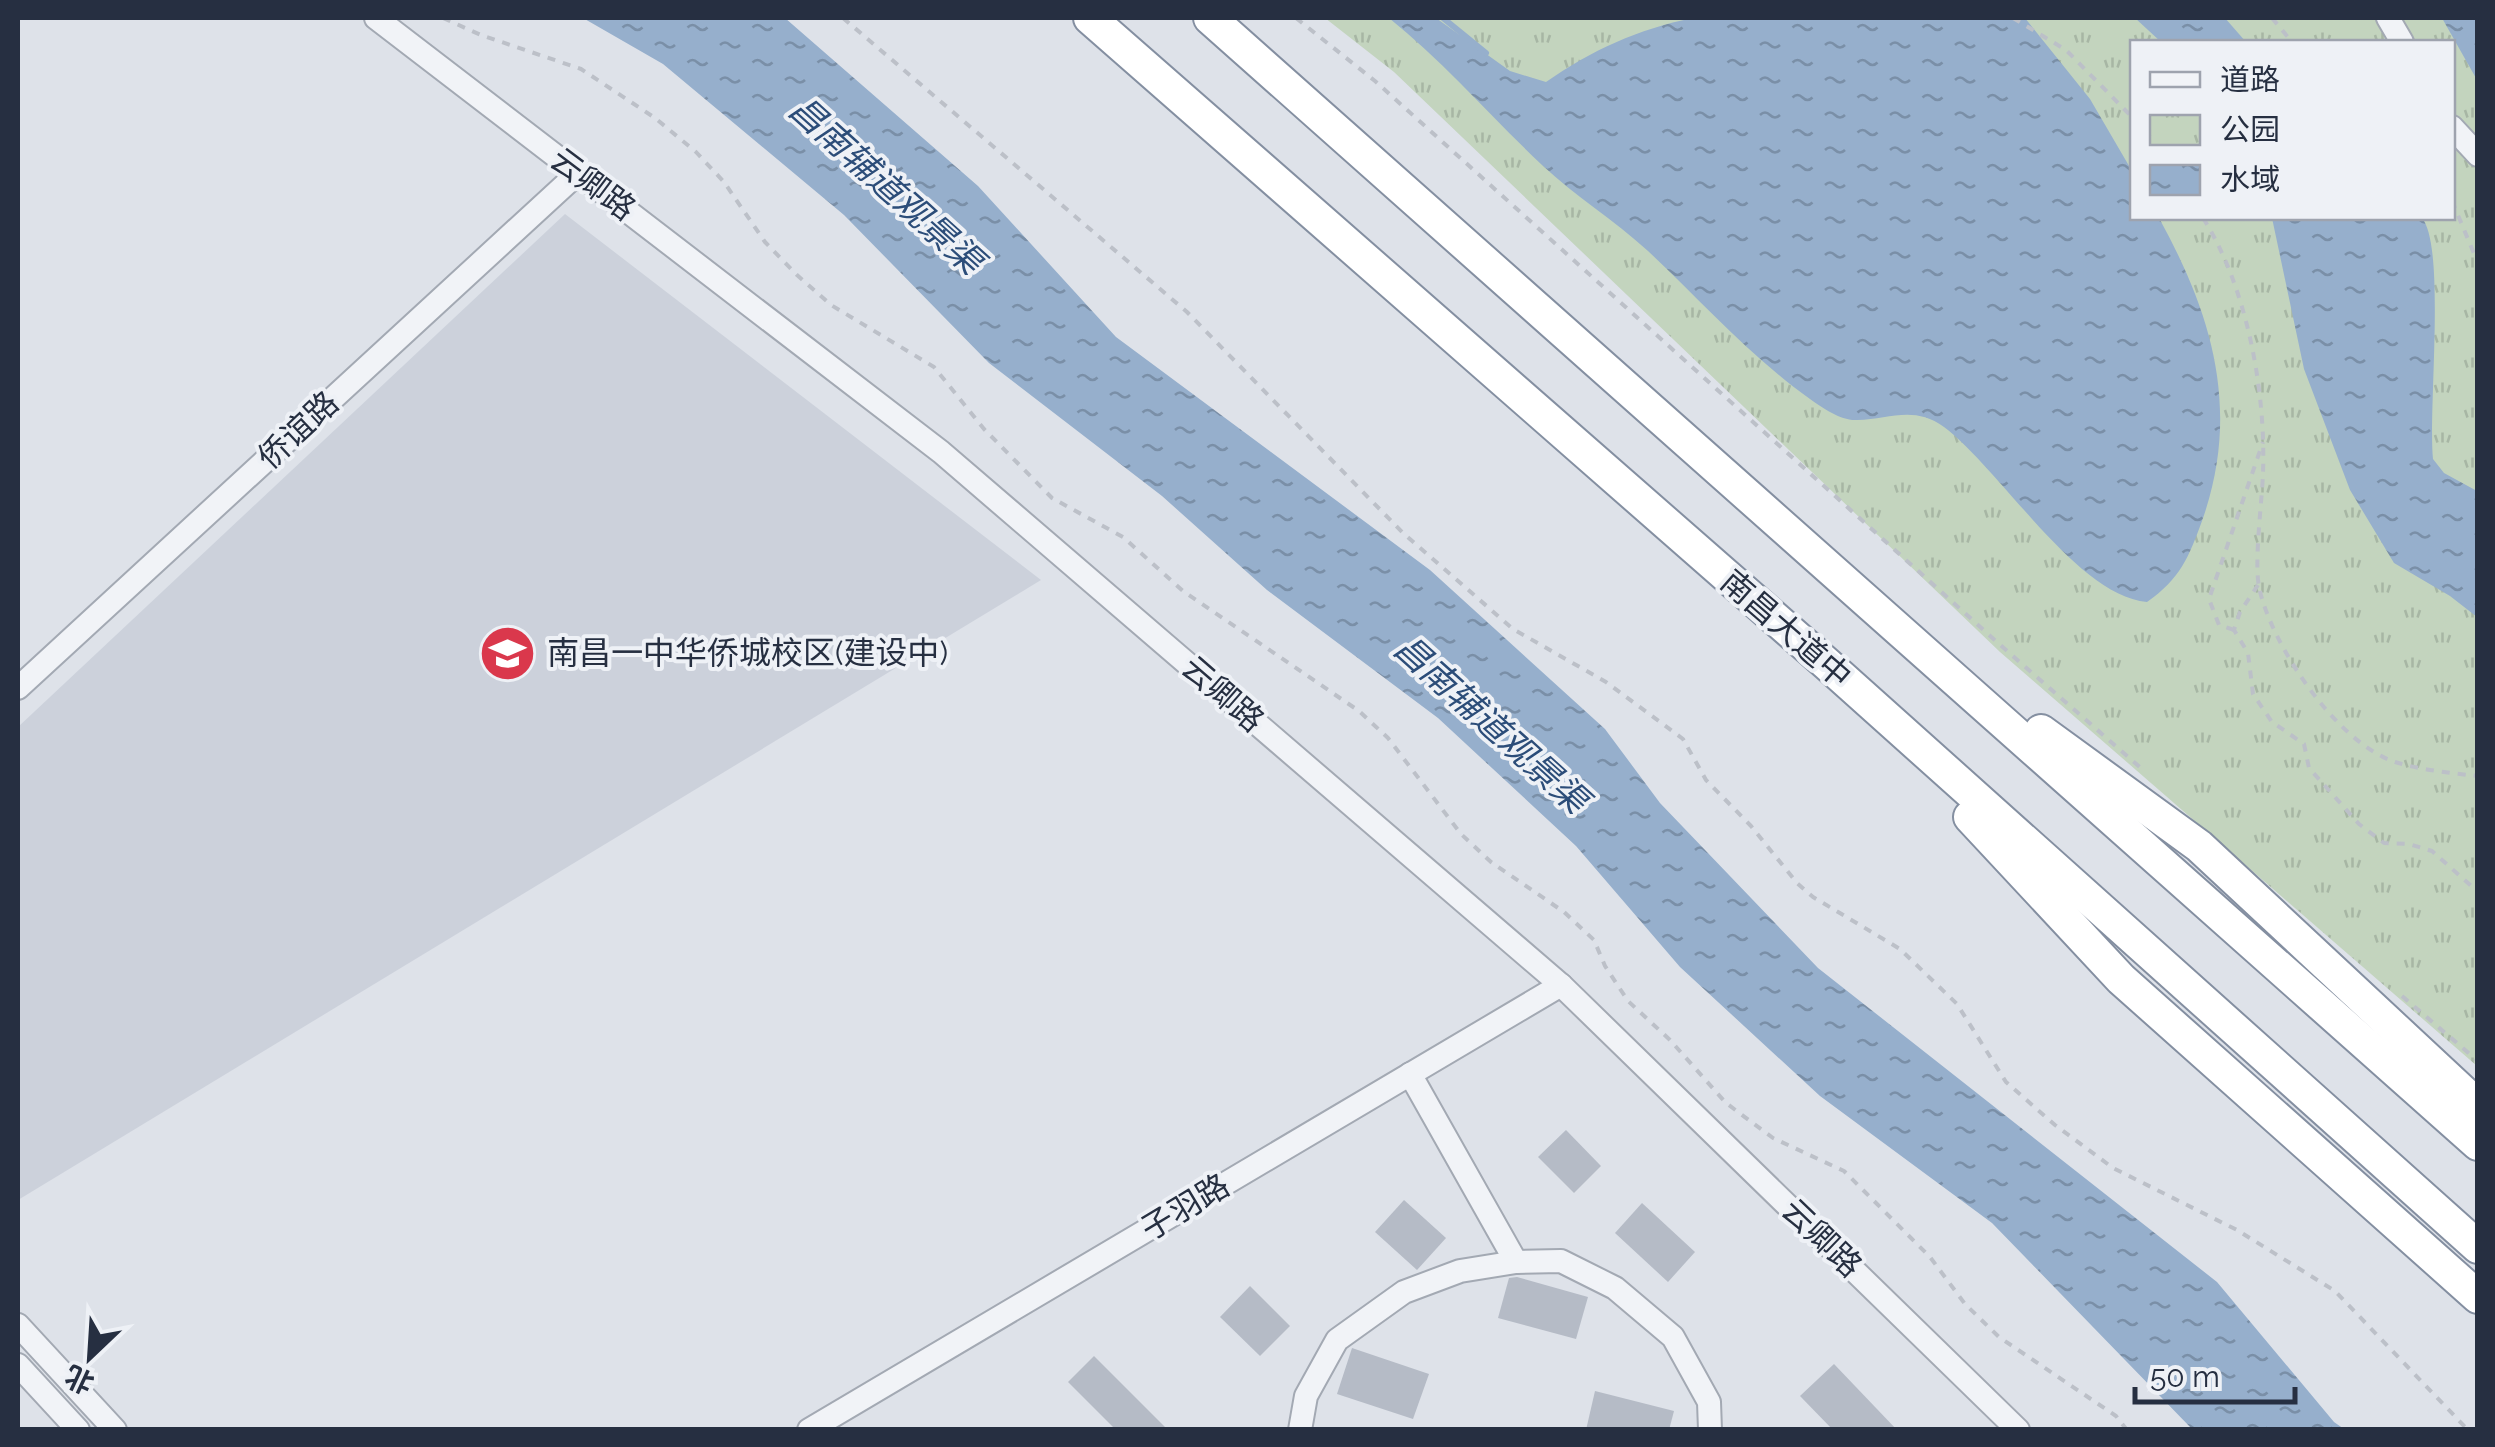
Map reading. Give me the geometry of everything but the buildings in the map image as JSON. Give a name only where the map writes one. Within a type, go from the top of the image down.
[{"type":"highway","name":"南昌大道中","points":[[1090,18],[1827,664],[2478,1246]]},
{"type":"highway","points":[[1210,18],[2478,1144]]},
{"type":"highway","points":[[1890,621],[2198,846],[2478,1106]]},
{"type":"highway","points":[[1827,664],[2121,979],[2478,1298]]},
{"type":"street","name":"云卿路","points":[[376,18],[941,452],[1561,985],[2018,1430]]},
{"type":"street","points":[[2388,18],[2401,40]]},
{"type":"street","points":[[2455,130],[2478,155]]},
{"type":"street","name":"侨谊路","points":[[18,688],[578,173]]},
{"type":"street","name":"子羽路","points":[[809,1430],[1561,985]]},
{"type":"street","points":[[1410,1074],[1516,1262]]},
{"type":"street","points":[[1300,1430],[1306,1396],[1337,1340],[1404,1292],[1460,1271],[1516,1262],[1561,1261],[1616,1288],[1673,1337],[1709,1402],[1710,1430]]},
{"type":"street","points":[[18,1325],[115,1430]]},
{"type":"street","points":[[18,1365],[78,1430]]},
{"type":"path","points":[[443,18],[582,69],[655,118],[696,152],[724,182],[765,242],[797,276],[831,306],[934,368],[984,429],[1052,498],[1123,537],[1184,591],[1359,711],[1388,738],[1461,834],[1491,862],[1564,912],[1594,940],[1605,966],[1628,1000],[1726,1102],[1773,1138],[1844,1171],[1930,1257],[1965,1304],[1999,1337],[2116,1416],[2128,1430]]},
{"type":"path","points":[[843,18],[1187,312],[1404,533],[1513,629],[1606,682],[1683,739],[1706,780],[1751,826],[1797,883],[1813,897],[1900,949],[1957,1004],[2006,1082],[2054,1126],[2113,1168],[2237,1230],[2335,1292],[2468,1430]]},
{"type":"path","points":[[1296,18],[1375,81],[1998,644],[2148,774]]},
{"type":"path","points":[[2013,18],[2066,50],[2130,115]]},
{"type":"path","points":[[2272,18],[2290,40]]},
{"type":"path","points":[[2455,208],[2478,264]]},
{"type":"path","points":[[2203,220],[2220,246],[2256,358],[2264,438],[2258,585],[2280,644],[2310,693],[2362,742],[2393,761],[2478,776]]},
{"type":"path","points":[[2264,438],[2209,599],[2219,625],[2234,630],[2248,652],[2253,694],[2272,722],[2304,744],[2308,768],[2339,804],[2384,844],[2410,844],[2432,850],[2478,892]]},
{"type":"path","points":[[2234,630],[2240,612],[2258,585]]},
{"type":"path","points":[[2402,996],[2478,1062]]},
{"type":"shaded area","name":"南昌一中华侨城校区(建设中)","points":[[565,214],[1041,580],[18,1200],[18,727]]},
{"type":"green space","points":[[1325,18],[2476,18],[2477,1066],[2000,652],[1394,72]]},
{"type":"water","name":"昌南辅道观景渠","points":[[583,18],[785,18],[978,186],[1116,337],[1430,570],[1605,729],[1660,803],[1818,968],[2217,1282],[2344,1429],[2192,1429],[1992,1223],[1820,1096],[1680,967],[1576,846],[1438,718],[1267,590],[1162,496],[989,363],[844,215],[663,64]]},
{"type":"water","points":[[1389,18],[1436,18],[1510,71],[1546,82],[1616,42],[1693,18],[2025,18],[2090,99],[2130,168],[2130,220],[2160,220],[2207,328],[2220,403],[2214,480],[2188,556],[2175,576],[2147,602],[2120,594],[2093,578],[2067,555],[1966,447],[1933,420],[1902,415],[1851,420],[1810,399],[1746,346],[1648,251],[1542,165]]},
{"type":"water","points":[[2135,18],[2225,18],[2244,40],[2159,40]]},
{"type":"water","points":[[2442,18],[2477,18],[2477,80],[2455,40]]},
{"type":"water","points":[[2272,220],[2423,220],[2429,235],[2435,294],[2433,459],[2444,473],[2477,491],[2477,617],[2394,563],[2350,490],[2304,369]]},
{"type":"waterway","points":[[1443,18],[1486,53]]},
{"type":"place","name":"南昌一中华侨城校区(建设中)","points":[[508,653]]}]
